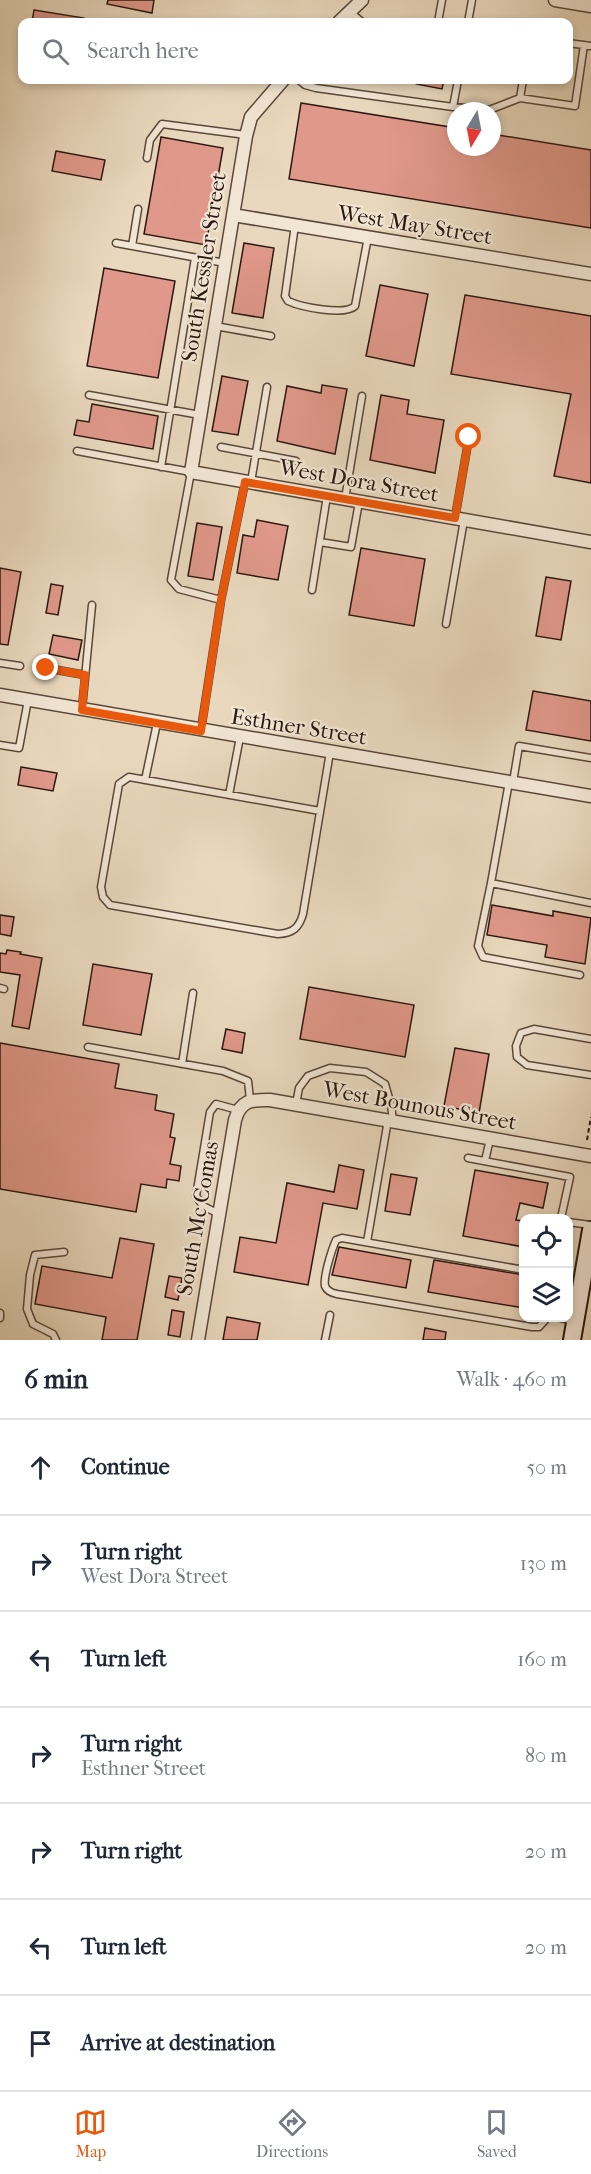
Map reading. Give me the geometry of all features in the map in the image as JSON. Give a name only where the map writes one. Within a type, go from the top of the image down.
[{"type":"main road","points":[[573,1303],[589,1252],[591,1230]]},
{"type":"main road","points":[[569,1322],[572,1340]]},
{"type":"street","points":[[343,18],[362,0]]},
{"type":"street","points":[[555,0],[591,6]]},
{"type":"street","name":"South Kessler Street","points":[[191,472],[246,136],[251,117],[280,84]]},
{"type":"street","name":"West May Street","points":[[233,215],[591,274]]},
{"type":"street","name":"West Dora Street","points":[[191,472],[591,542]]},
{"type":"street","name":"Esthner Street","points":[[0,695],[591,796]]},
{"type":"street","name":"West Bounous Street","points":[[244,1105],[270,1100],[591,1156]]},
{"type":"street","name":"South Mc Comas","points":[[198,1340],[219,1214],[244,1105]]},
{"type":"lane","points":[[439,18],[442,0]]},
{"type":"lane","points":[[469,18],[472,0]]},
{"type":"lane","points":[[350,12],[357,18]]},
{"type":"lane","points":[[501,105],[520,98],[575,106],[587,46]]},
{"type":"lane","points":[[304,84],[316,88],[447,106]]},
{"type":"lane","points":[[454,102],[457,84]]},
{"type":"lane","points":[[520,98],[522,84]]},
{"type":"lane","points":[[147,158],[150,140],[162,124],[246,136]]},
{"type":"lane","points":[[132,246],[138,208]]},
{"type":"lane","points":[[295,225],[285,296],[288,301],[304,306],[344,311],[351,310],[355,306],[368,237]]},
{"type":"lane","points":[[116,243],[225,263]]},
{"type":"lane","points":[[161,467],[195,258]]},
{"type":"lane","points":[[215,326],[271,336]]},
{"type":"lane","points":[[201,731],[221,600],[256,454],[267,387]]},
{"type":"lane","points":[[89,395],[200,415]]},
{"type":"lane","points":[[345,499],[362,396]]},
{"type":"lane","points":[[446,624],[469,437]]},
{"type":"lane","points":[[221,447],[296,461]]},
{"type":"lane","points":[[77,452],[191,472],[171,580],[178,588],[221,600]]},
{"type":"lane","points":[[312,590],[327,496]]},
{"type":"lane","points":[[320,542],[351,547],[359,502]]},
{"type":"lane","points":[[82,710],[92,605]]},
{"type":"lane","points":[[0,663],[20,666]]},
{"type":"lane","points":[[46,668],[85,675]]},
{"type":"lane","points":[[0,745],[19,748],[28,700]]},
{"type":"lane","points":[[145,780],[157,723]]},
{"type":"lane","points":[[229,795],[240,737]]},
{"type":"lane","points":[[580,975],[483,957],[478,946],[519,746],[591,758]]},
{"type":"lane","points":[[320,811],[129,777],[119,784],[101,887],[103,897],[110,905],[278,934],[290,933],[300,925],[303,915],[330,752]]},
{"type":"lane","points":[[491,884],[591,903]]},
{"type":"lane","points":[[182,1064],[193,993]]},
{"type":"lane","points":[[591,1039],[534,1029],[521,1033],[516,1046],[517,1057],[527,1065],[591,1074]]},
{"type":"lane","points":[[88,1047],[223,1071],[248,1081],[244,1105],[216,1104],[210,1112],[196,1196],[203,1206],[219,1214]]},
{"type":"lane","points":[[296,1104],[298,1088],[308,1076],[330,1068],[366,1072],[385,1084],[391,1105],[390,1121],[367,1242]]},
{"type":"lane","points":[[485,1161],[490,1138]]},
{"type":"lane","points":[[468,1158],[570,1178],[562,1214]]},
{"type":"lane","points":[[573,1223],[591,1225]]},
{"type":"lane","points":[[519,1269],[342,1238],[336,1240],[332,1248],[325,1285],[328,1290],[337,1294],[532,1328],[539,1327],[543,1322]]},
{"type":"lane","points":[[56,1340],[53,1334],[33,1324],[27,1309],[30,1275],[35,1255],[64,1252]]},
{"type":"lane","points":[[0,1313],[0,1318]]},
{"type":"lane","points":[[325,1340],[330,1316]]},
{"type":"path","points":[[587,1140],[591,1117]]},
{"type":"building","points":[[108,0],[154,0],[152,13],[107,4]]},
{"type":"building","points":[[34,10],[84,18],[33,18]]},
{"type":"building","points":[[416,84],[443,84],[442,89]]},
{"type":"building","points":[[301,103],[447,127],[447,156],[501,156],[501,135],[591,150],[591,228],[289,179]]},
{"type":"building","points":[[161,137],[223,148],[206,245],[144,234]]},
{"type":"building","points":[[56,151],[105,160],[101,180],[52,171]]},
{"type":"building","points":[[244,243],[274,248],[263,318],[232,313]]},
{"type":"building","points":[[104,268],[175,281],[158,378],[87,366]]},
{"type":"building","points":[[380,285],[428,294],[414,366],[366,356]]},
{"type":"building","points":[[465,295],[591,316],[591,483],[554,476],[571,394],[451,374]]},
{"type":"building","points":[[222,376],[248,381],[238,435],[212,431]]},
{"type":"building","points":[[322,385],[347,389],[335,454],[277,441],[287,386],[321,393]]},
{"type":"building","points":[[381,395],[409,400],[407,414],[444,420],[435,473],[370,460]]},
{"type":"building","points":[[92,404],[158,416],[153,449],[74,435],[77,420],[89,422]]},
{"type":"building","points":[[257,520],[288,526],[278,580],[237,573],[243,535],[254,537]]},
{"type":"building","points":[[197,523],[222,527],[213,580],[188,576]]},
{"type":"building","points":[[361,548],[425,559],[414,626],[349,615]]},
{"type":"building","points":[[0,568],[21,572],[8,645],[0,644]]},
{"type":"building","points":[[546,577],[571,581],[561,640],[536,636]]},
{"type":"building","points":[[51,584],[63,586],[58,615],[46,613]]},
{"type":"building","points":[[53,635],[82,640],[78,660],[49,654]]},
{"type":"building","points":[[533,691],[591,701],[591,741],[526,730]]},
{"type":"building","points":[[21,767],[57,773],[53,791],[18,785]]},
{"type":"building","points":[[492,905],[553,916],[553,911],[591,918],[585,964],[545,957],[547,945],[487,935]]},
{"type":"building","points":[[0,915],[14,917],[11,936],[0,934]]},
{"type":"building","points":[[7,950],[42,958],[29,1029],[12,1026],[20,975],[0,972],[0,953],[6,954]]},
{"type":"building","points":[[93,964],[152,974],[141,1035],[83,1025]]},
{"type":"building","points":[[309,987],[414,1005],[405,1057],[300,1039]]},
{"type":"building","points":[[226,1029],[245,1033],[242,1053],[222,1049]]},
{"type":"building","points":[[0,1043],[119,1064],[115,1088],[157,1095],[155,1110],[174,1114],[170,1137],[175,1138],[170,1164],[181,1166],[179,1181],[167,1179],[166,1188],[141,1184],[136,1212],[0,1189]]},
{"type":"building","points":[[455,1048],[489,1054],[479,1113],[444,1106]]},
{"type":"building","points":[[339,1165],[364,1170],[357,1209],[323,1203],[308,1285],[234,1272],[240,1237],[276,1243],[287,1183],[334,1192]]},
{"type":"building","points":[[475,1170],[548,1183],[543,1208],[520,1203],[516,1220],[519,1220],[519,1246],[463,1236]]},
{"type":"building","points":[[391,1174],[417,1178],[410,1215],[385,1211]]},
{"type":"building","points":[[120,1238],[154,1244],[137,1340],[102,1340],[106,1317],[35,1304],[42,1266],[112,1278]]},
{"type":"building","points":[[339,1247],[411,1260],[406,1288],[332,1275]]},
{"type":"building","points":[[434,1260],[519,1274],[519,1307],[428,1292]]},
{"type":"building","points":[[169,1276],[182,1278],[178,1300],[165,1297]]},
{"type":"building","points":[[172,1310],[184,1312],[180,1337],[168,1335]]},
{"type":"building","points":[[227,1317],[260,1323],[257,1340],[223,1340]]},
{"type":"building","points":[[425,1328],[446,1332],[445,1340],[423,1340]]},
{"type":"route","points":[[46,668],[85,675],[82,710],[201,731],[221,600],[245,482],[455,518],[469,437]]}]
